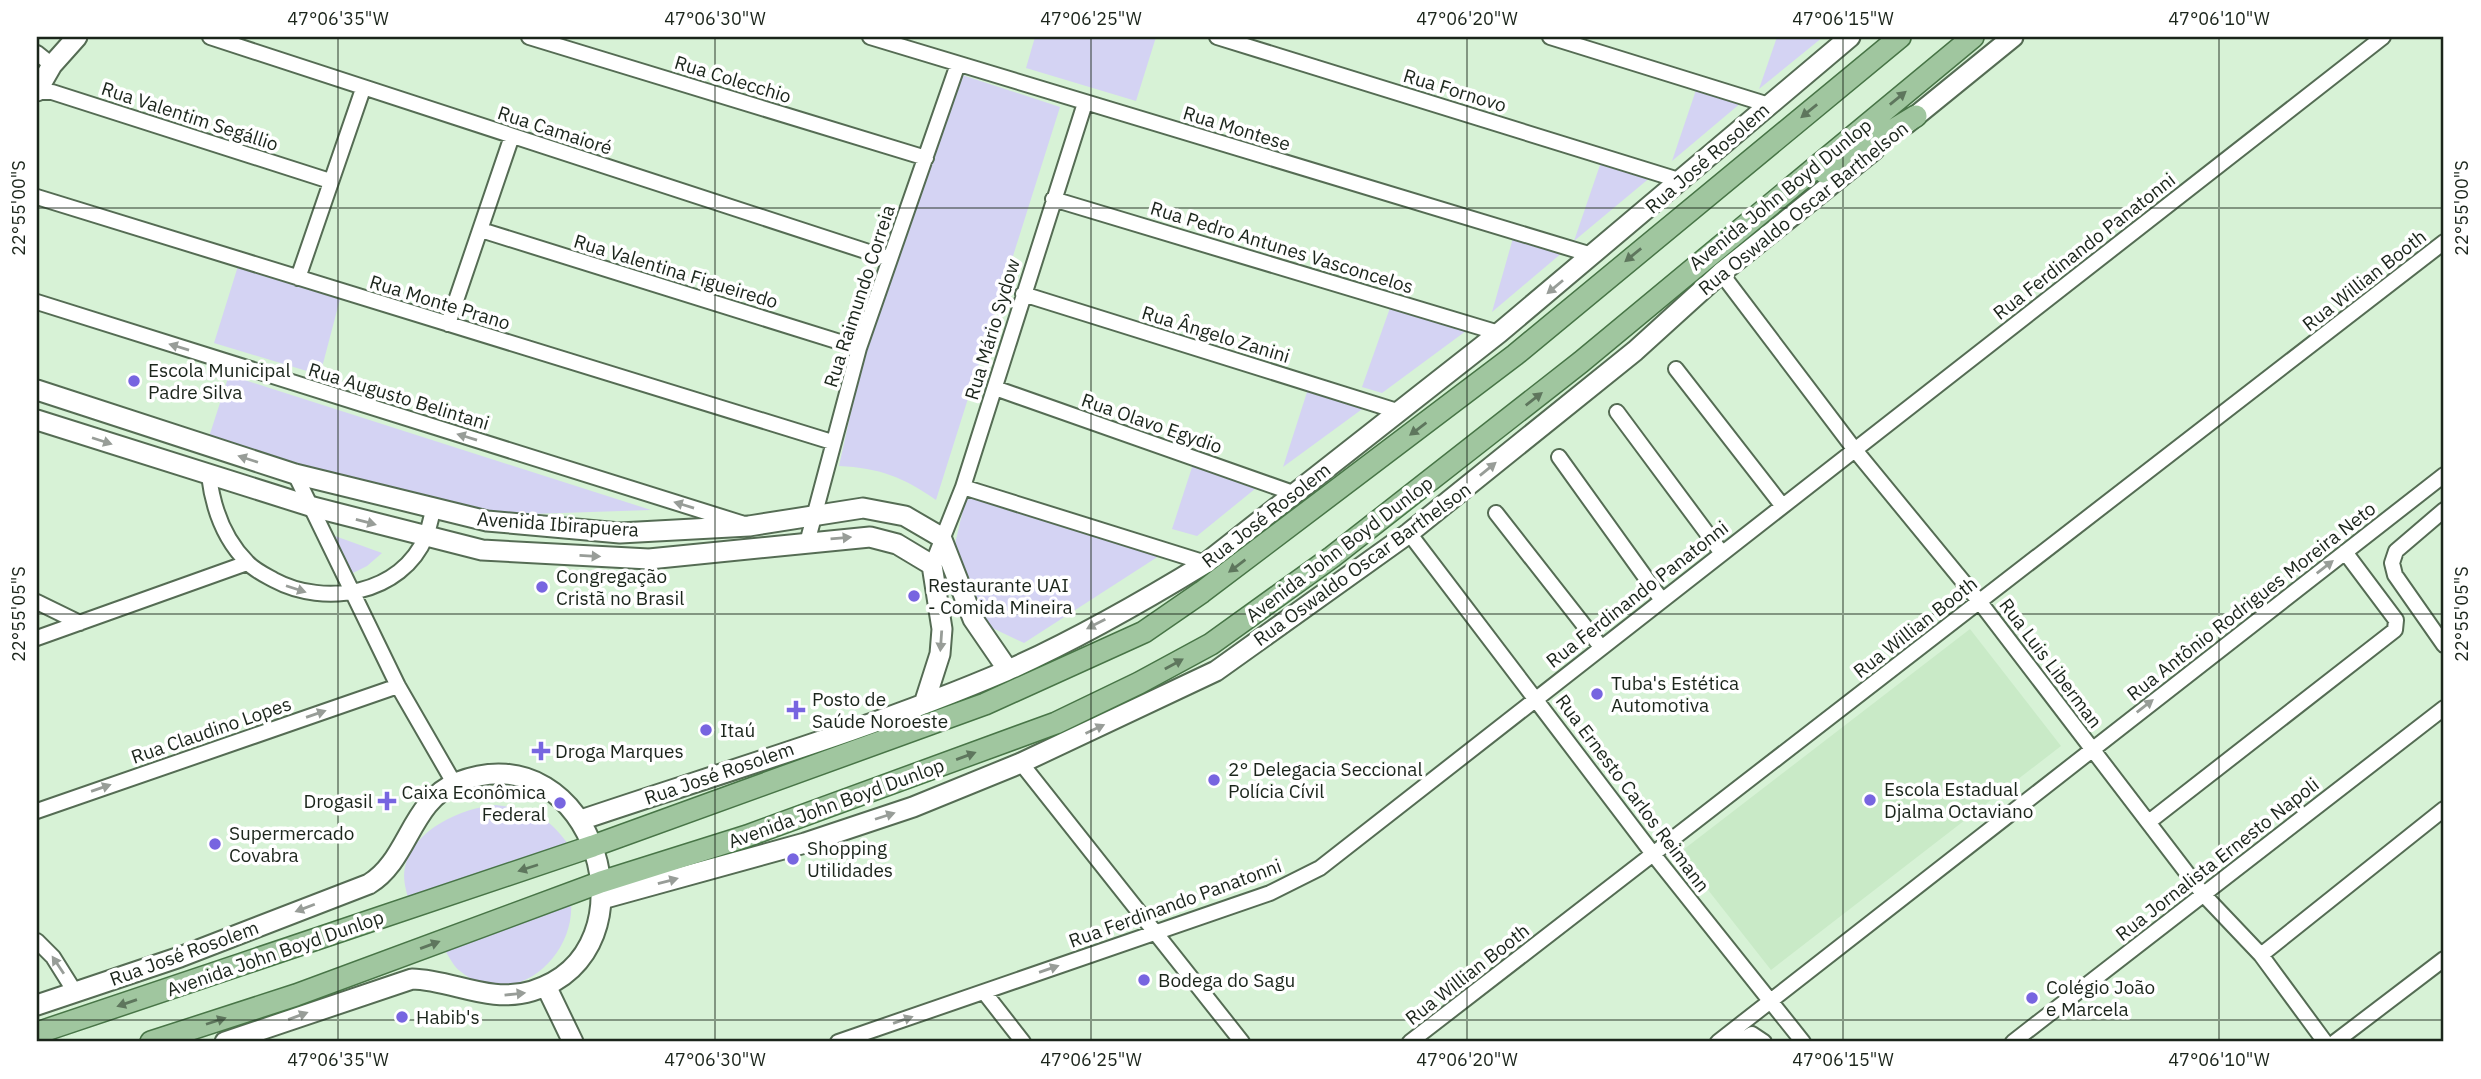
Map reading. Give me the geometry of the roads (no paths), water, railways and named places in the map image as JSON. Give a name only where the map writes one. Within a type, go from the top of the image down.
[{"type":"main road","name":"Avenida John Boyd Dunlop","points":[[37,1033],[593,846],[985,704],[1144,632],[1213,584],[1515,355],[1900,37]]},
{"type":"main road","name":"Avenida John Boyd Dunlop","points":[[151,1042],[601,891],[1056,723],[1211,644],[1332,557],[1581,362],[1757,213],[1973,37]]},
{"type":"main road","points":[[1757,213],[1916,116]]},
{"type":"street","points":[[37,91],[44,59],[77,37]]},
{"type":"street","name":"Rua Camaioré","points":[[210,37],[890,259]]},
{"type":"street","name":"Rua Colecchio","points":[[529,37],[926,158]]},
{"type":"street","name":"Rua Montese","points":[[870,37],[1592,256]]},
{"type":"street","name":"Rua Fornovo","points":[[1217,37],[1682,181]]},
{"type":"street","points":[[1550,37],[1769,106]]},
{"type":"street","name":"Rua José Rosolem","points":[[581,820],[924,704],[1008,670],[1157,593],[1206,563],[1499,333],[1850,37]]},
{"type":"street","name":"Rua Oswaldo Oscar Barthelson","points":[[601,891],[804,843],[913,807],[1021,763],[1216,671],[1409,533],[1635,351],[1721,273],[2013,37]]},
{"type":"street","name":"Rua Ferdinando Panatonni","points":[[838,1042],[1270,893],[1320,867],[2383,37]]},
{"type":"street","name":"Rua Raimundo Correia","points":[[807,543],[859,348],[958,64]]},
{"type":"street","points":[[298,278],[363,89]]},
{"type":"street","name":"Rua Valentim Segállio","points":[[37,91],[52,92],[330,181]]},
{"type":"street","name":"Rua Mário Sydow","points":[[932,565],[941,537],[964,487],[1085,103]]},
{"type":"street","points":[[448,324],[512,136]]},
{"type":"street","name":"Rua Monte Prano","points":[[37,197],[832,443]]},
{"type":"street","name":"Rua Pedro Antunes Vasconcelos","points":[[1053,199],[1499,333]]},
{"type":"street","name":"Rua Valentina Figueiredo","points":[[481,230],[859,348]]},
{"type":"street","name":"Rua Willian Booth","points":[[1410,1042],[2444,242]]},
{"type":"street","name":"Rua Luis Liberman","points":[[1721,273],[1855,450],[1979,601],[2150,821],[2203,894],[2261,955],[2325,1042]]},
{"type":"street","name":"Rua Ângelo Zanini","points":[[1023,294],[1397,411]]},
{"type":"street","name":"Rua Augusto Belintani","points":[[37,302],[749,526]]},
{"type":"street","points":[[1676,369],[1782,504]]},
{"type":"street","name":"Rua Olavo Egydio","points":[[995,388],[1296,494]]},
{"type":"street","name":"Avenida Ibirapuera","points":[[37,390],[296,474],[433,510],[487,521],[620,533],[749,526],[844,510],[882,510],[905,516],[941,537]]},
{"type":"street","points":[[1617,412],[1721,552]]},
{"type":"street","name":"Avenida Ibirapuera","points":[[37,420],[313,507],[425,538],[482,550],[649,559],[870,537],[897,544],[932,565]]},
{"type":"street","points":[[1559,457],[1661,599]]},
{"type":"street","points":[[296,474],[350,592],[398,686],[454,783]]},
{"type":"street","name":"Rua Antônio Rodrigues Moreira Neto","points":[[1718,1042],[2091,748],[2444,475]]},
{"type":"street","points":[[209,476],[213,507],[247,563],[303,592],[324,595],[350,592],[380,583],[406,564],[425,538],[433,510]]},
{"type":"street","points":[[964,487],[1206,563]]},
{"type":"street","points":[[2443,512],[2396,551],[2392,563],[2395,576],[2444,645]]},
{"type":"street","points":[[1496,513],[1601,647]]},
{"type":"street","name":"Rua Ernesto Carlos Reimann","points":[[1409,533],[1653,854],[1803,1042]]},
{"type":"street","points":[[941,537],[973,619],[1008,670]]},
{"type":"street","points":[[2150,821],[2395,630],[2396,620],[2345,552]]},
{"type":"street","points":[[37,638],[247,563]]},
{"type":"street","points":[[924,704],[940,654],[942,629],[932,565]]},
{"type":"street","points":[[37,602],[80,623]]},
{"type":"street","name":"Rua Claudino Lopes","points":[[37,811],[398,686]]},
{"type":"street","name":"Rua Jornalista Ernesto Napoli","points":[[2014,1042],[2444,708]]},
{"type":"street","points":[[1021,763],[1242,1042]]},
{"type":"street","name":"Avenida John Boyd Dunlop","points":[[225,1042],[400,981],[424,979],[498,995],[530,992],[546,986],[559,979],[578,961],[596,927],[601,891],[593,846],[581,820],[556,794],[524,779],[485,775],[454,783],[434,797],[418,815],[385,870],[369,884]]},
{"type":"street","points":[[2261,955],[2444,809]]},
{"type":"street","name":"Rua José Rosolem","points":[[37,1004],[180,957],[369,884]]},
{"type":"street","points":[[37,941],[53,957],[75,992]]},
{"type":"street","points":[[2335,1042],[2444,958]]},
{"type":"street","points":[[546,986],[573,1042]]},
{"type":"street","points":[[984,992],[1023,1042]]},
{"type":"street","points":[[1739,1042],[1752,1034],[1764,1042]]},
{"type":"place","name":"Escola Municipal Padre Silva","points":[[134,381]]},
{"type":"place","name":"Congregação Cristã no Brasil","points":[[542,587]]},
{"type":"place","name":"Restaurante UAI - Comida Mineira","points":[[914,596]]},
{"type":"place","name":"Tuba's Estética Automotiva","points":[[1597,694]]},
{"type":"place","name":"Posto de Saúde Noroeste","points":[[796,710]]},
{"type":"place","name":"Itaú","points":[[706,730]]},
{"type":"place","name":"Droga Marques","points":[[541,751]]},
{"type":"place","name":"2° Delegacia Seccional Polícia Cívil","points":[[1214,780]]},
{"type":"place","name":"Escola Estadual Djalma Octaviano","points":[[1870,800]]},
{"type":"place","name":"Drogasil","points":[[387,801]]},
{"type":"place","name":"Caixa Econômica Federal","points":[[560,803]]},
{"type":"place","name":"Supermercado Covabra","points":[[215,844]]},
{"type":"place","name":"Shopping Utilidades","points":[[793,859]]},
{"type":"place","name":"Bodega do Sagu","points":[[1144,980]]},
{"type":"place","name":"Colégio João e Marcela","points":[[2032,998]]},
{"type":"place","name":"Habib's","points":[[402,1017]]}]
